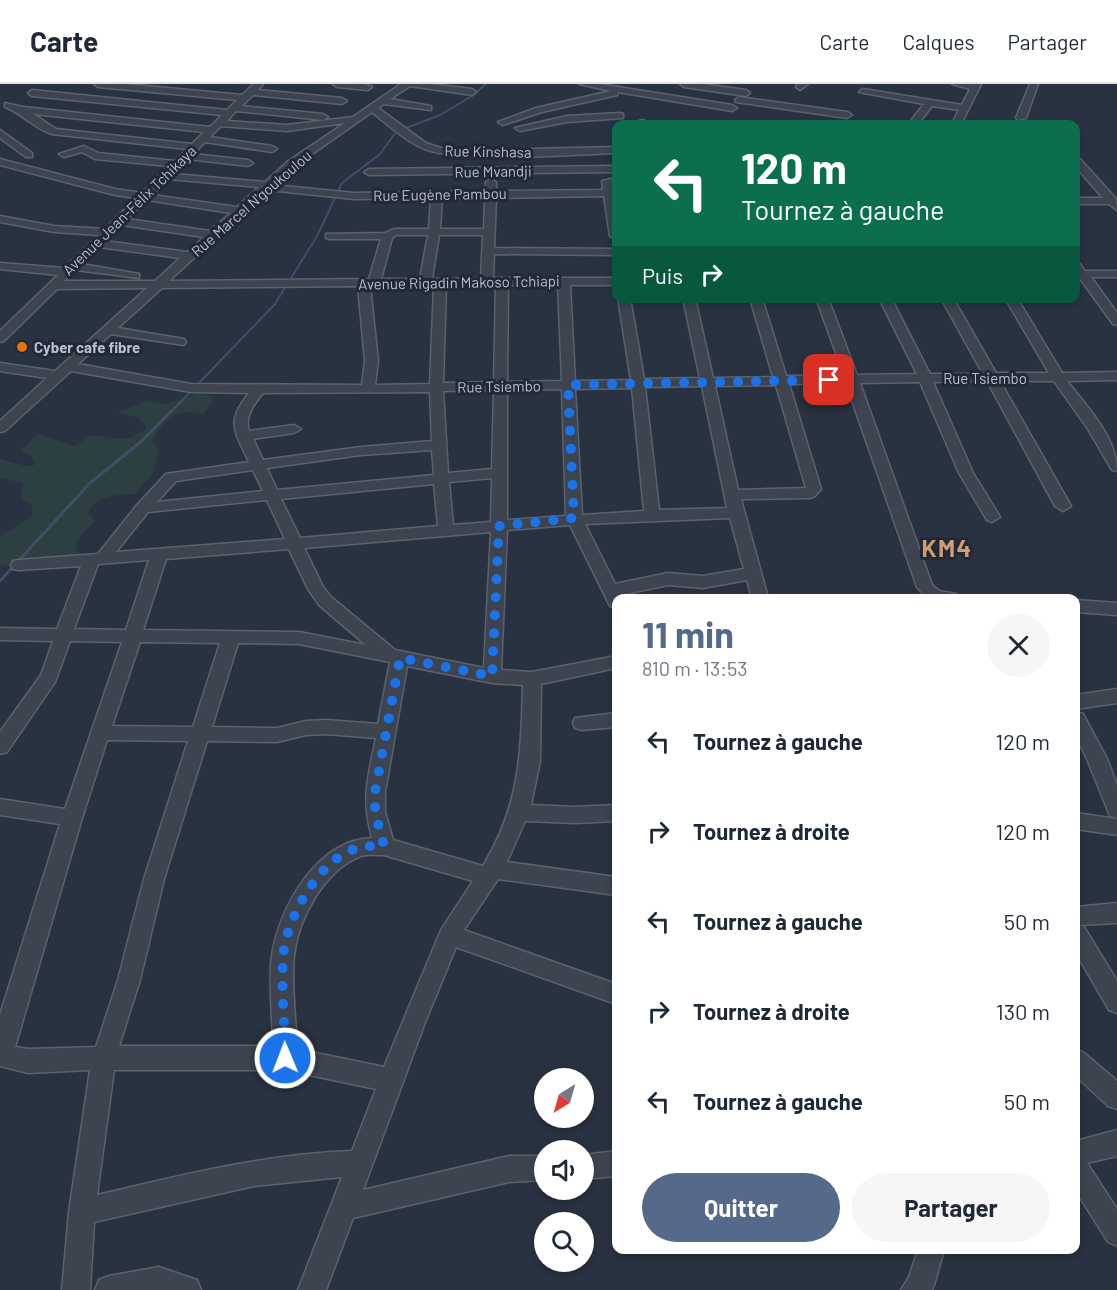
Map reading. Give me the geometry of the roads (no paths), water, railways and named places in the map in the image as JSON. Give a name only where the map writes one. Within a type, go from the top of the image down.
[{"type":"street","points":[[4,107],[48,84]]},
{"type":"street","points":[[98,84],[253,89],[342,101]]},
{"type":"street","points":[[337,84],[368,87]]},
{"type":"street","points":[[409,84],[472,92]]},
{"type":"street","name":"Rue Marcel N'goukoulou","points":[[0,428],[298,159],[352,120],[409,84]]},
{"type":"street","points":[[583,84],[732,108]]},
{"type":"street","points":[[502,122],[523,114],[621,91],[631,84]]},
{"type":"street","points":[[684,84],[847,115]]},
{"type":"street","points":[[727,120],[732,108],[753,84]]},
{"type":"street","points":[[956,84],[977,85],[959,120]]},
{"type":"street","points":[[1021,118],[1034,84]]},
{"type":"street","name":"Avenue Jean-Félix Tchikaya","points":[[0,338],[105,232],[253,89]]},
{"type":"street","points":[[32,93],[352,120]]},
{"type":"street","points":[[563,95],[586,100]]},
{"type":"street","points":[[843,120],[862,95],[965,108]]},
{"type":"street","points":[[600,97],[606,116]]},
{"type":"street","points":[[383,101],[428,108]]},
{"type":"street","points":[[916,120],[930,102]]},
{"type":"street","points":[[4,107],[214,126],[287,128],[352,120]]},
{"type":"street","name":"Rue Kinshasa","points":[[372,108],[431,149],[447,152],[492,153],[580,146],[612,150]]},
{"type":"street","points":[[22,110],[48,130],[55,132],[272,149]]},
{"type":"street","points":[[520,128],[620,116]]},
{"type":"street","points":[[0,133],[29,155]]},
{"type":"street","points":[[64,154],[84,149],[95,156],[248,163]]},
{"type":"street","points":[[600,150],[604,170],[612,190]]},
{"type":"street","points":[[487,282],[492,153]]},
{"type":"street","points":[[0,162],[142,198],[239,212]]},
{"type":"street","points":[[1080,166],[1114,204]]},
{"type":"street","name":"Rue Mvandji","points":[[369,172],[612,170]]},
{"type":"street","name":"Rue Eugène Pambou","points":[[164,176],[347,195],[612,193]]},
{"type":"street","points":[[425,283],[434,232],[436,195]]},
{"type":"street","points":[[1080,201],[1114,204]]},
{"type":"street","points":[[0,219],[54,229],[105,232]]},
{"type":"street","points":[[118,221],[212,235]]},
{"type":"street","points":[[330,236],[387,236],[394,232],[489,232]]},
{"type":"street","points":[[368,388],[373,358],[363,305],[387,236]]},
{"type":"street","points":[[95,243],[189,256]]},
{"type":"street","points":[[488,251],[612,252]]},
{"type":"street","points":[[0,266],[69,269],[160,282]]},
{"type":"street","points":[[1080,271],[1117,274]]},
{"type":"street","points":[[1080,274],[1117,321]]},
{"type":"street","points":[[564,281],[574,518],[613,594]]},
{"type":"street","name":"Avenue Rigadin Makoso Tchiapi","points":[[160,282],[301,284],[612,281]]},
{"type":"street","points":[[53,285],[160,282]]},
{"type":"street","points":[[440,282],[435,332],[436,387],[446,530]]},
{"type":"street","points":[[492,676],[499,526],[502,282]]},
{"type":"street","points":[[625,303],[638,383],[652,514]]},
{"type":"street","points":[[690,303],[736,513],[759,594]]},
{"type":"street","points":[[732,495],[810,493],[814,489],[758,303]]},
{"type":"street","points":[[824,303],[897,499],[925,587],[937,594]]},
{"type":"street","points":[[888,303],[925,378],[966,473],[992,516]]},
{"type":"street","points":[[950,303],[1063,506]]},
{"type":"street","points":[[1014,303],[1058,377],[1095,429],[1117,467]]},
{"type":"street","points":[[110,330],[180,342]]},
{"type":"street","points":[[0,367],[59,376]]},
{"type":"street","name":"Rue Tsiembo","points":[[70,367],[169,386],[259,389],[1117,376]]},
{"type":"street","points":[[259,389],[244,408],[240,418],[240,427],[316,589],[325,601],[395,656]]},
{"type":"street","points":[[244,436],[294,429]]},
{"type":"street","points":[[0,747],[49,677],[61,646],[63,634],[98,559],[171,477],[361,451],[439,445]]},
{"type":"street","points":[[142,508],[499,473]]},
{"type":"street","points":[[19,565],[159,555],[574,518],[736,513]]},
{"type":"street","points":[[159,555],[72,818],[3,1048],[6,1057],[16,1060],[285,1058],[392,1080]]},
{"type":"street","points":[[620,594],[668,579],[704,582],[753,573]]},
{"type":"street","points":[[1080,606],[1117,609]]},
{"type":"street","points":[[0,634],[299,638],[492,676],[531,679],[612,663]]},
{"type":"street","points":[[76,1290],[82,1212],[104,1058],[129,980],[154,879],[231,637]]},
{"type":"street","points":[[384,846],[375,812],[379,763],[386,732],[395,656]]},
{"type":"street","points":[[312,1290],[345,1207],[358,1164],[450,935],[490,873],[517,812],[526,785],[530,761],[531,679]]},
{"type":"street","points":[[1080,701],[1117,696]]},
{"type":"street","points":[[582,723],[612,720]]},
{"type":"street","points":[[100,733],[201,732],[277,735],[306,728],[326,727],[386,732]]},
{"type":"street","points":[[1080,727],[1097,759],[1117,810]]},
{"type":"street","points":[[0,807],[72,818]]},
{"type":"street","points":[[517,812],[575,815],[612,813]]},
{"type":"street","points":[[1080,821],[1117,826]]},
{"type":"street","points":[[285,1058],[283,956],[292,920],[320,874],[341,857],[360,847],[384,846],[490,873],[612,886]]},
{"type":"street","points":[[1080,916],[1117,913]]},
{"type":"street","points":[[450,935],[612,992]]},
{"type":"street","points":[[1080,946],[1117,1002]]},
{"type":"street","points":[[1080,1065],[1117,1097]]},
{"type":"street","points":[[1080,1152],[1117,1143]]},
{"type":"street","points":[[82,1212],[270,1170],[329,1164],[358,1164]]},
{"type":"street","points":[[594,1166],[612,1164]]},
{"type":"street","points":[[345,1207],[509,1169],[534,1168]]},
{"type":"street","points":[[1080,1174],[1117,1233]]},
{"type":"street","points":[[919,1288],[930,1254]]},
{"type":"street","points":[[109,1290],[159,1281],[187,1290]]},
{"type":"waterway","points":[[170,413],[275,304],[317,236],[342,183],[380,154],[396,132],[440,115],[472,96],[486,84]]},
{"type":"waterway","points":[[0,581],[90,483],[143,440],[171,411]]},
{"type":"place","name":"Cyber cafe fibre","points":[[22,347]]},
{"type":"district","name":"KM4","points":[[947,547]]}]
